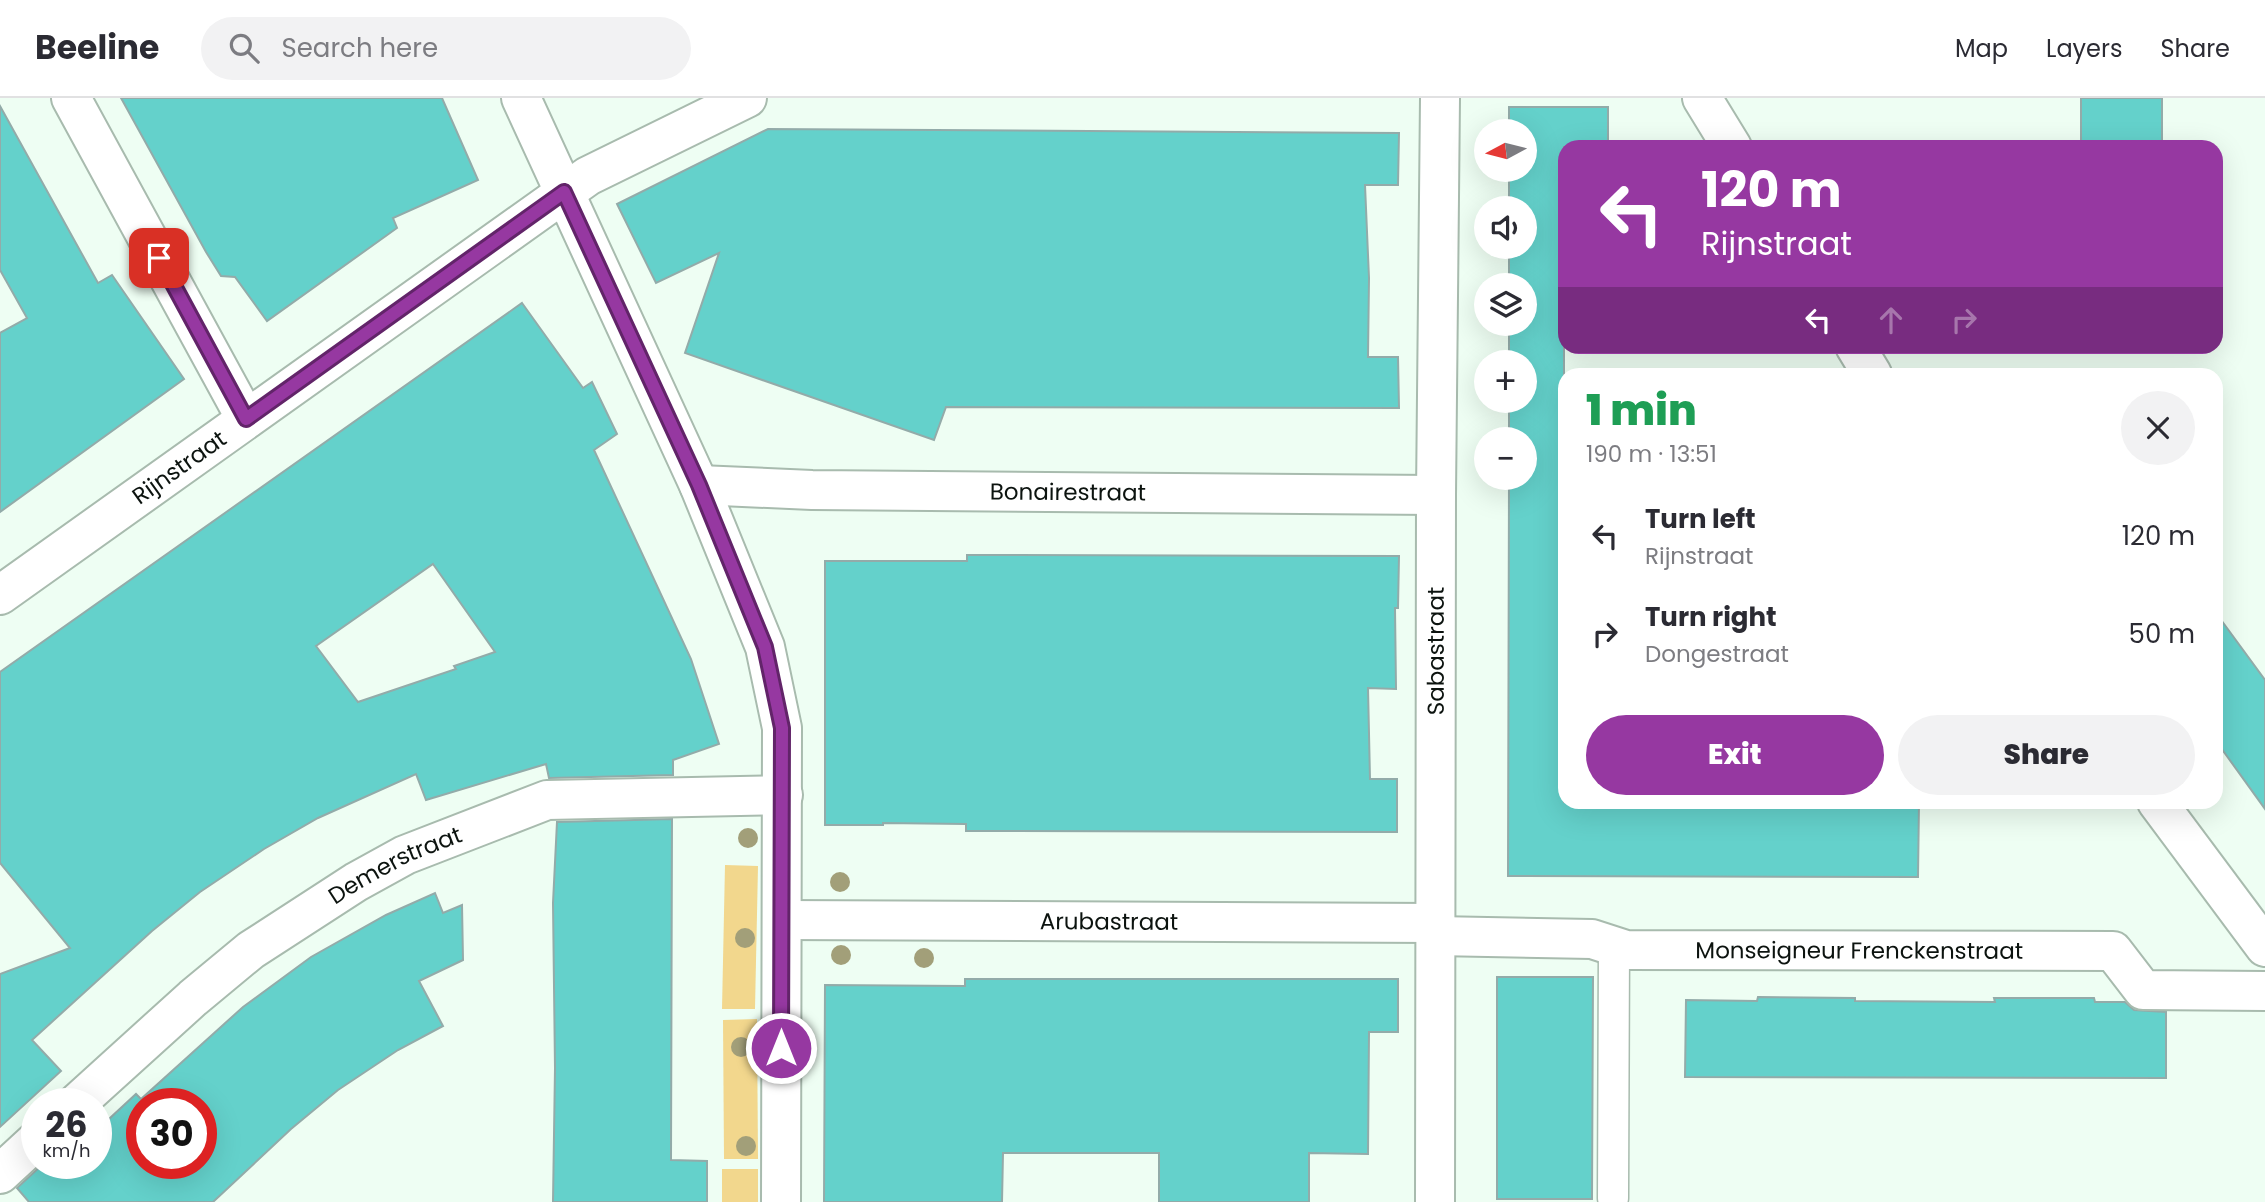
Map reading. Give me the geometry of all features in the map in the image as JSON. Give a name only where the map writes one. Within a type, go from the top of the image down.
[{"type":"street","points":[[71,98],[246,419]]},
{"type":"street","points":[[520,98],[699,485],[765,647],[782,728],[781,1202]]},
{"type":"street","name":"Rijnstraat","points":[[0,594],[588,176],[747,98]]},
{"type":"street","name":"Sabastraat","points":[[1435,1202],[1436,495],[1440,98]]},
{"type":"street","points":[[1702,98],[1728,140]]},
{"type":"street","name":"Bonairestraat","points":[[699,485],[812,490],[1436,495]]},
{"type":"street","name":"Demerstraat","points":[[94,1088],[193,998],[251,950],[356,881],[405,855],[547,800],[783,795]]},
{"type":"street","points":[[2162,809],[2265,947]]},
{"type":"street","name":"Arubastraat","points":[[782,920],[1436,930]]},
{"type":"street","name":"Monseigneur Frenckenstraat","points":[[1436,930],[1592,939],[1626,950],[2113,951],[2143,990],[2265,990]]},
{"type":"street","points":[[0,1174],[21,1155]]},
{"type":"lane","points":[[1614,946],[1614,1198]]},
{"type":"shaded area","points":[[725,865],[758,866],[755,1009],[722,1009]]},
{"type":"shaded area","points":[[757,1019],[758,1159],[724,1159],[723,1020]]},
{"type":"shaded area","points":[[722,1169],[758,1169],[758,1202],[722,1202]]},
{"type":"building","points":[[121,98],[442,98],[478,180],[393,218],[397,228],[267,321],[235,277],[221,276]]},
{"type":"building","points":[[2081,98],[2162,98],[2162,140],[2081,140]]},
{"type":"building","points":[[0,106],[98,283],[112,275],[184,379],[0,512],[0,333],[27,318],[0,270]]},
{"type":"building","points":[[1509,107],[1608,107],[1608,140],[1558,140],[1558,354],[1564,354],[1564,368],[1558,368],[1558,809],[1919,809],[1918,877],[1508,876],[1509,490],[1537,490],[1537,427],[1509,427],[1509,413],[1537,413],[1537,350],[1509,350],[1509,336],[1537,336],[1537,273],[1509,273],[1509,259],[1537,259],[1537,196],[1509,196],[1509,182],[1537,182],[1537,119],[1509,119]]},
{"type":"building","points":[[768,129],[1399,133],[1398,185],[1365,185],[1369,278],[1368,357],[1398,357],[1399,408],[946,407],[934,440],[685,353],[719,253],[656,283],[617,204]]},
{"type":"building","points":[[522,303],[583,388],[592,382],[617,434],[594,450],[691,659],[719,744],[673,760],[673,775],[549,778],[546,764],[426,800],[416,774],[318,818],[264,849],[200,892],[152,931],[32,1040],[61,1071],[42,1088],[21,1088],[21,1108],[0,1127],[0,974],[70,948],[0,863],[0,672]],"holes":[[[433,564],[495,652],[454,666],[456,669],[358,702],[316,646]]]},
{"type":"building","points":[[967,555],[1399,556],[1398,608],[1395,608],[1396,689],[1368,688],[1370,779],[1397,779],[1397,832],[966,831],[966,824],[825,825],[825,561],[967,561]]},
{"type":"building","points":[[2223,623],[2265,680],[2265,809],[2223,751]]},
{"type":"building","points":[[672,819],[671,1160],[707,1161],[707,1202],[553,1202],[553,903],[557,822]]},
{"type":"building","points":[[435,893],[443,913],[462,905],[463,960],[419,981],[443,1026],[398,1050],[338,1090],[291,1129],[213,1202],[29,1202],[17,1188],[27,1179],[112,1179],[112,1116],[126,1103],[126,1179],[217,1179],[217,1088],[153,1088],[243,1007],[311,957],[386,915]]},
{"type":"building","points":[[1497,977],[1593,977],[1592,1199],[1497,1199]]},
{"type":"building","points":[[965,979],[1398,979],[1398,1032],[1369,1032],[1368,1154],[1309,1153],[1309,1202],[1159,1202],[1159,1153],[1003,1153],[1002,1202],[824,1202],[825,985],[965,986]]},
{"type":"building","points":[[1758,997],[1995,1002],[1994,998],[2094,998],[2095,1002],[2125,1002],[2134,1010],[2166,1012],[2166,1078],[1685,1077],[1686,1000],[1757,1001]]},
{"type":"route","points":[[159,258],[246,419],[564,192],[699,485],[765,647],[782,728],[781,1048]]}]
